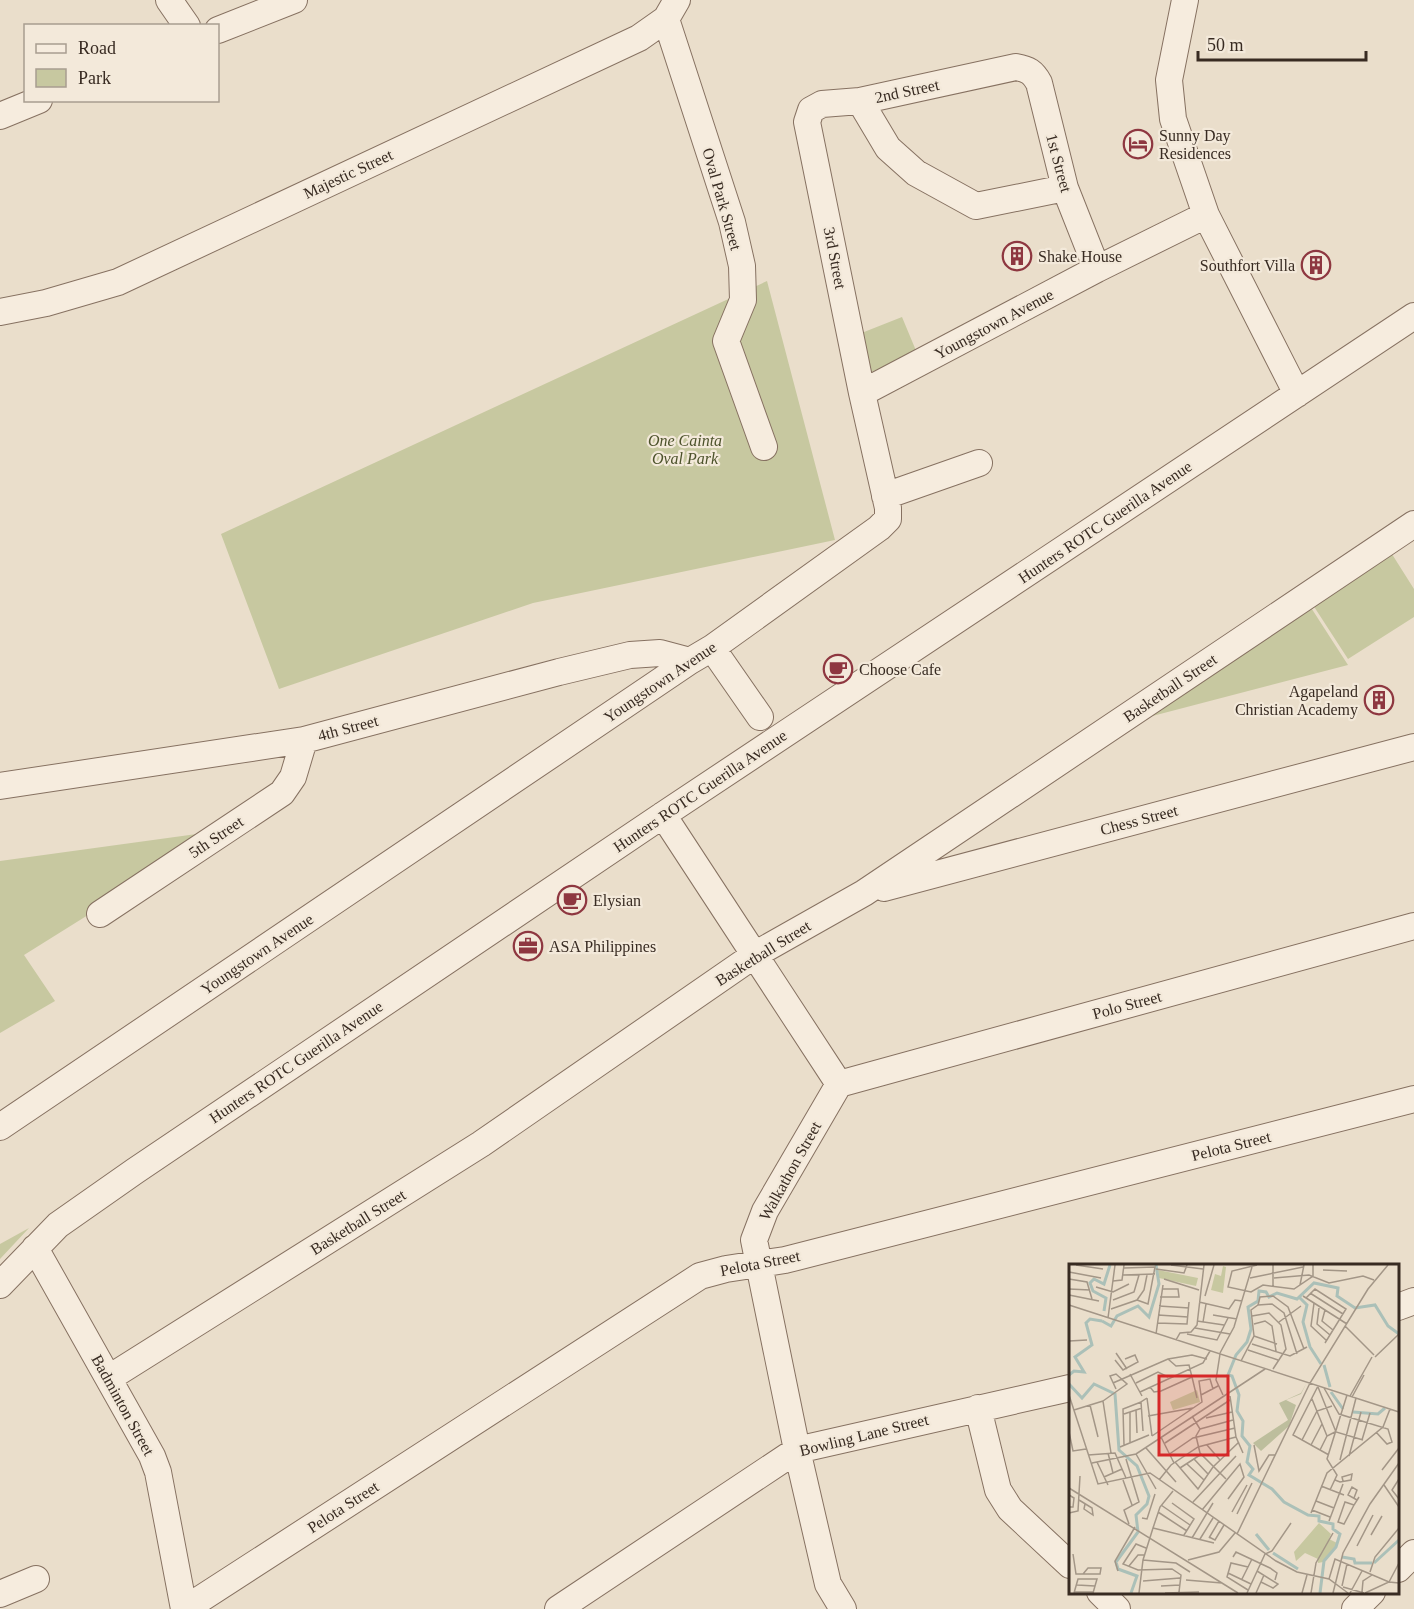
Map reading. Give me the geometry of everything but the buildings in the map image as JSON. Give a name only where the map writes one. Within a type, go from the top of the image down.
[{"type":"street","points":[[169,0],[186,24]]},
{"type":"street","points":[[219,30],[294,0]]},
{"type":"street","points":[[1185,0],[1169,80],[1173,119],[1206,214],[1297,394]]},
{"type":"street","name":"Majestic Street","points":[[0,312],[46,303],[118,282],[639,38],[671,9]]},
{"type":"street","name":"Oval Park Street","points":[[671,9],[742,266],[743,300],[726,341],[764,447]]},
{"type":"street","name":"2nd Street","points":[[807,122],[811,110],[822,104],[860,101],[1016,67]]},
{"type":"street","name":"1st Street","points":[[1016,67],[1033,72],[1039,83],[1065,188],[1097,269]]},
{"type":"street","points":[[860,101],[888,148],[916,173],[976,206],[1065,188]]},
{"type":"street","points":[[0,116],[34,102]]},
{"type":"street","name":"3rd Street","points":[[807,122],[862,393]]},
{"type":"street","name":"Youngstown Avenue","points":[[0,1127],[712,648],[879,528],[888,519],[888,508],[862,393],[1206,214]]},
{"type":"street","name":"Hunters ROTC Guerilla Avenue","points":[[0,1285],[58,1225],[106,1191],[663,815],[1414,316]]},
{"type":"street","points":[[885,496],[979,463]]},
{"type":"street","name":"Basketball Street","points":[[109,1378],[481,1144],[756,954],[864,893],[1414,524]]},
{"type":"street","points":[[712,648],[760,717]]},
{"type":"street","name":"4th Street","points":[[0,786],[304,740],[630,655],[660,653],[690,661]]},
{"type":"street","points":[[630,655],[650,689]]},
{"type":"street","name":"5th Street","points":[[100,914],[282,793],[294,777],[304,740]]},
{"type":"street","points":[[276,744],[294,777]]},
{"type":"street","name":"Chess Street","points":[[864,893],[1414,747]]},
{"type":"street","points":[[663,815],[839,1084]]},
{"type":"street","name":"Polo Street","points":[[839,1084],[1414,926]]},
{"type":"street","name":"Walkathon Street","points":[[839,1084],[765,1211],[754,1240],[797,1450],[828,1584],[843,1609]]},
{"type":"street","name":"Pelota Street","points":[[184,1609],[700,1276],[785,1260],[1414,1099]]},
{"type":"street","name":"Badminton Street","points":[[36,1248],[152,1456],[158,1472],[184,1609]]},
{"type":"street","points":[[1399,1306],[1414,1301]]},
{"type":"street","name":"Bowling Lane Street","points":[[558,1609],[797,1450],[1069,1388]]},
{"type":"street","points":[[978,1408],[998,1490],[1010,1509],[1069,1563]]},
{"type":"street","points":[[1399,1568],[1414,1553]]},
{"type":"street","points":[[0,1594],[36,1579]]},
{"type":"street","points":[[1101,1594],[1117,1609]]},
{"type":"street","points":[[1355,1609],[1371,1594]]},
{"type":"green space","name":"One Cainta Oval Park","points":[[767,281],[835,540],[533,603],[279,689],[221,534]]},
{"type":"green space","points":[[902,317],[917,353],[864,375],[859,334]]},
{"type":"green space","points":[[1390,551],[1414,589],[1414,617],[1348,659],[1311,602]]},
{"type":"green space","points":[[1308,603],[1348,665],[1118,725]]},
{"type":"green space","points":[[204,833],[216,835],[24,955],[55,1001],[0,1033],[0,861]]},
{"type":"green space","points":[[29,1228],[0,1259],[0,1244]]},
{"type":"place","name":"Sunny Day Residences","points":[[1138,144]]},
{"type":"place","name":"Shake House","points":[[1017,256]]},
{"type":"place","name":"Southfort Villa","points":[[1316,265]]},
{"type":"place","name":"Choose Cafe","points":[[838,669]]},
{"type":"place","name":"Agapeland Christian Academy","points":[[1379,700]]},
{"type":"place","name":"Elysian","points":[[572,900]]},
{"type":"place","name":"ASA Philippines","points":[[528,946]]}]
